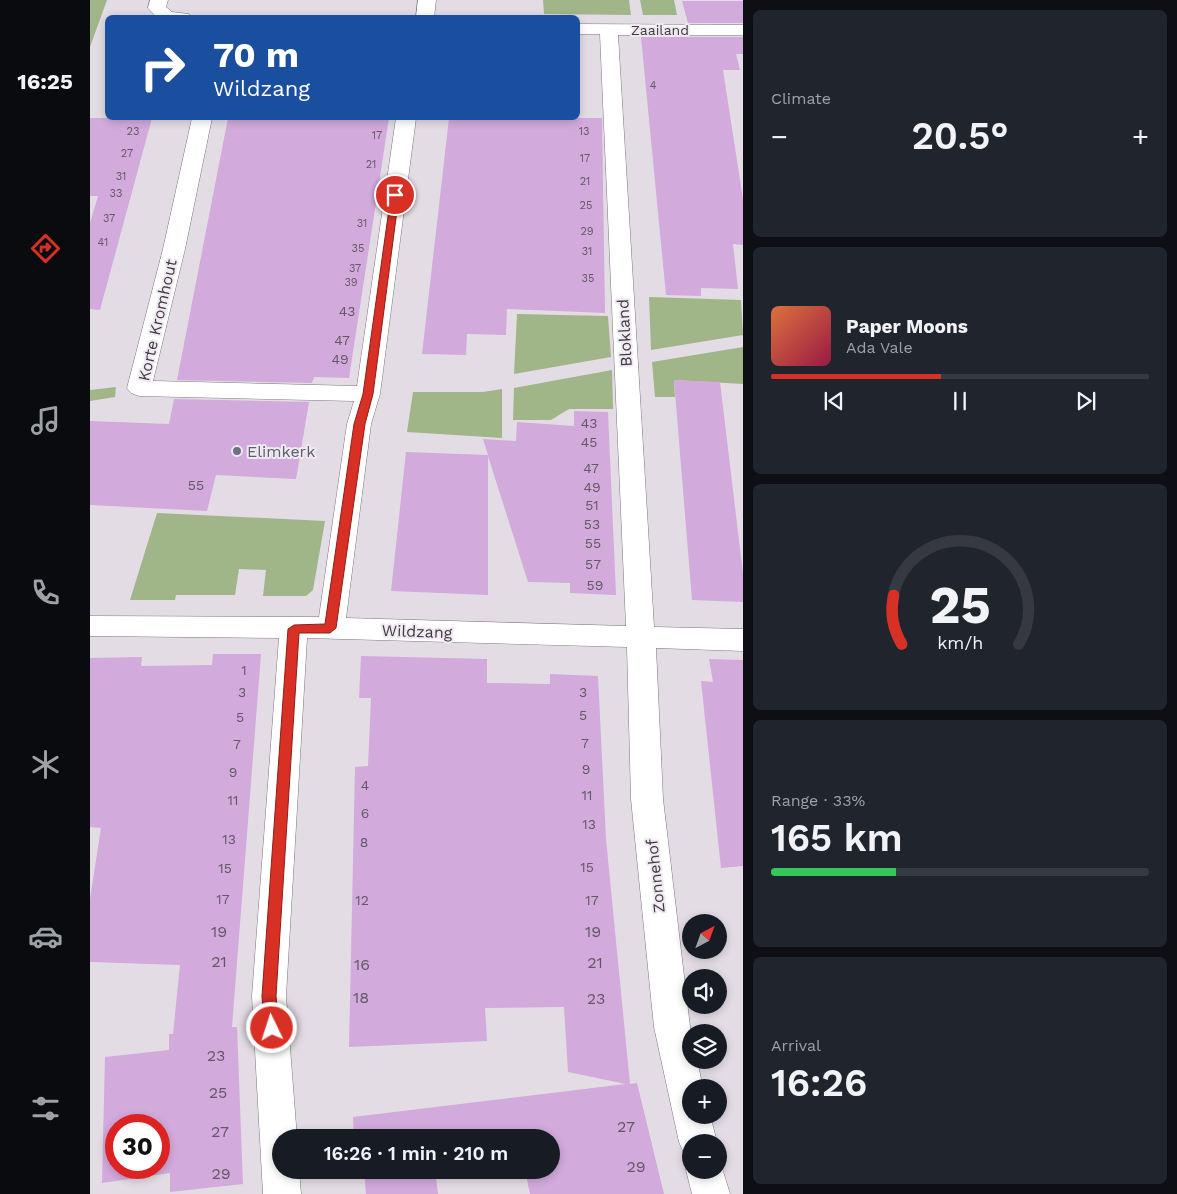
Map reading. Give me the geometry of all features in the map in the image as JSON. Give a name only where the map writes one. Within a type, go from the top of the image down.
[{"type":"street","points":[[159,0],[157,8],[165,15]]},
{"type":"street","points":[[425,15],[427,0]]},
{"type":"street","name":"Zaailand","points":[[580,29],[743,30]]},
{"type":"street","name":"Blokland","points":[[609,30],[637,591],[642,636]]},
{"type":"street","name":"Korte Kromhout","points":[[202,120],[174,249],[140,388],[368,394]]},
{"type":"street","points":[[330,628],[360,424],[368,394],[406,120]]},
{"type":"street","name":"Wildzang","points":[[90,626],[330,628],[743,640]]},
{"type":"street","points":[[282,1194],[269,996],[294,629]]},
{"type":"street","name":"Zonnehof","points":[[642,636],[648,808],[672,1027],[683,1079]]},
{"type":"street","points":[[707,1179],[711,1194]]},
{"type":"green space","points":[[90,0],[107,0],[90,47]]},
{"type":"green space","points":[[543,0],[629,0],[631,15],[544,14]]},
{"type":"green space","points":[[640,0],[674,0],[677,15],[643,15]]},
{"type":"green space","points":[[649,297],[741,300],[743,335],[651,350]]},
{"type":"green space","points":[[517,314],[608,316],[611,357],[514,374]]},
{"type":"green space","points":[[743,347],[743,384],[674,380],[675,397],[655,397],[652,362]]},
{"type":"green space","points":[[612,370],[613,409],[569,409],[551,420],[513,420],[514,388]]},
{"type":"green space","points":[[116,387],[115,397],[90,401],[90,390]]},
{"type":"green space","points":[[502,389],[502,438],[407,432],[413,392],[483,392]]},
{"type":"green space","points":[[157,513],[325,521],[313,590],[306,596],[263,596],[266,570],[239,569],[235,595],[176,595],[175,600],[130,600]]},
{"type":"building","points":[[682,1],[743,1],[743,23],[688,23]]},
{"type":"building","points":[[641,37],[743,37],[743,54],[736,54],[740,70],[723,70],[743,200],[743,245],[733,244],[738,289],[701,288],[701,296],[666,295]]},
{"type":"building","points":[[90,118],[105,118],[105,120],[151,120],[100,310],[90,309],[90,223],[98,196],[90,196]]},
{"type":"building","points":[[580,118],[602,118],[605,313],[507,309],[506,335],[467,334],[466,355],[422,354],[449,120],[580,120]]},
{"type":"building","points":[[228,120],[389,120],[349,378],[314,377],[312,383],[177,380]]},
{"type":"building","points":[[674,380],[720,382],[743,574],[743,602],[692,600]]},
{"type":"building","points":[[174,399],[309,402],[296,479],[216,475],[207,511],[90,505],[90,421],[169,424]]},
{"type":"building","points":[[574,411],[608,412],[616,595],[570,593],[570,583],[528,582],[488,456],[488,595],[391,591],[406,452],[488,455],[483,439],[516,441],[517,422],[574,426]]},
{"type":"building","points":[[213,654],[261,654],[232,1027],[237,1027],[243,1184],[170,1192],[170,1114],[105,1114],[105,1179],[129,1179],[102,1183],[105,1057],[169,1050],[169,1034],[173,1034],[180,965],[90,962],[90,899],[101,828],[90,827],[90,658],[142,657],[141,666],[212,665]]},
{"type":"building","points":[[361,656],[487,659],[487,683],[550,684],[550,674],[598,676],[606,839],[630,1084],[637,1083],[664,1194],[530,1194],[527,1179],[560,1179],[560,1129],[354,1129],[353,1117],[626,1084],[568,1072],[564,1007],[485,1008],[487,1041],[349,1047],[355,767],[368,766],[371,698],[359,698]]},
{"type":"building","points":[[709,659],[743,660],[743,866],[721,868],[701,681],[713,682]]},
{"type":"building","points":[[365,1179],[436,1179],[438,1194],[366,1194]]},
{"type":"place","name":"Elimkerk","points":[[237,451]]},
{"type":"route","points":[[272,1028],[269,996],[294,629],[330,628],[360,424],[368,394],[395,195]]}]
